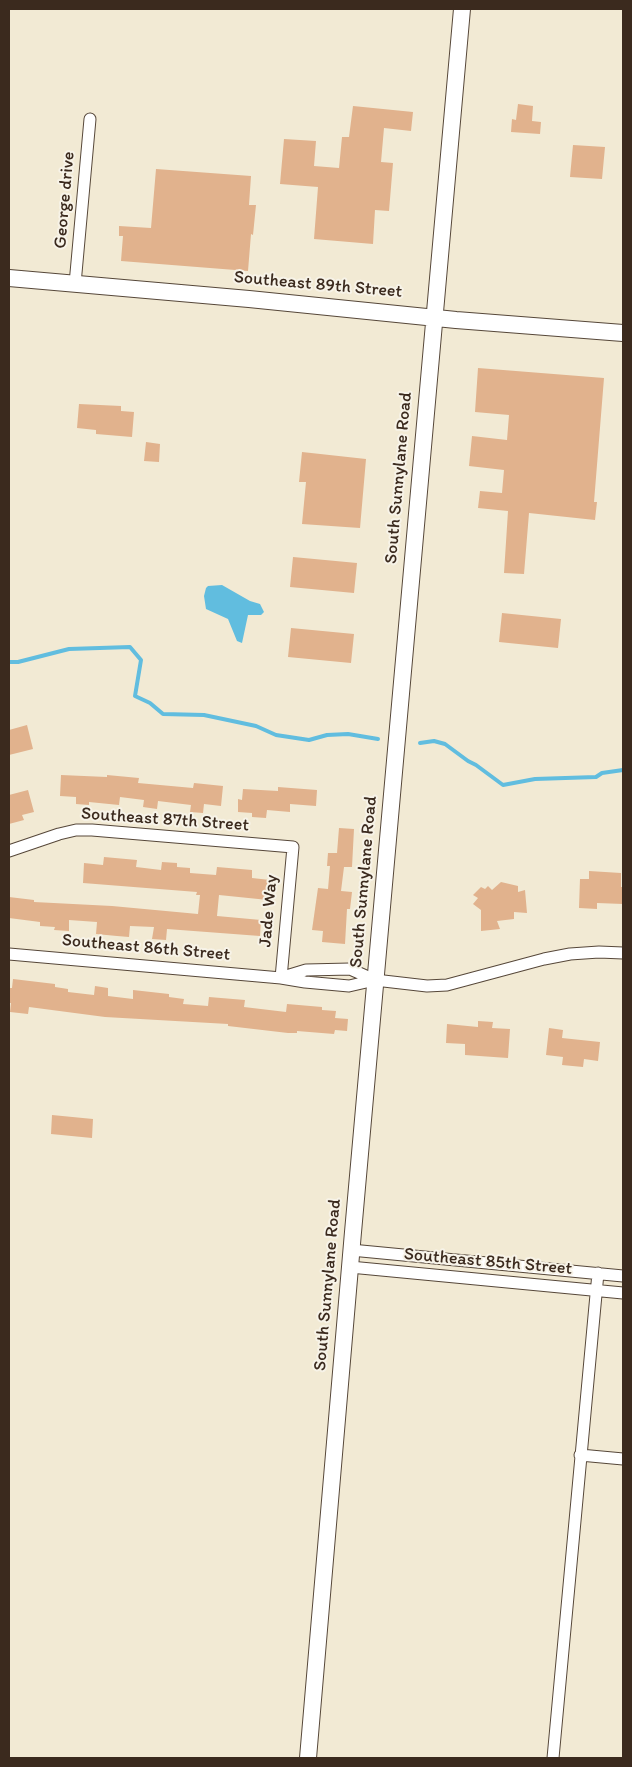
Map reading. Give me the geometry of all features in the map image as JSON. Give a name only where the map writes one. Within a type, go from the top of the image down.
[{"type":"main road","name":"South Sunnylane Road","points":[[308,1758],[351,1250],[462,9]]},
{"type":"main road","name":"Southeast 89th Street","points":[[9,278],[249,299],[434,318],[623,333]]},
{"type":"street","name":"George drive","points":[[75,284],[90,118]]},
{"type":"street","name":"Southeast 87th Street","points":[[9,851],[76,830],[293,847]]},
{"type":"street","name":"Jade Way","points":[[281,978],[293,847]]},
{"type":"street","points":[[375,980],[427,986],[447,985],[544,959],[570,954],[623,953]]},
{"type":"street","name":"Southeast 86th Street","points":[[9,954],[281,978],[349,986],[375,980]]},
{"type":"street","name":"Southeast 86th Street","points":[[281,978],[306,970],[350,969],[375,980]]},
{"type":"street","name":"Southeast 85th Street","points":[[351,1250],[623,1276]]},
{"type":"street","points":[[478,1279],[480,1263]]},
{"type":"street","name":"Southeast 85th Street","points":[[350,1267],[623,1292]]},
{"type":"street","points":[[553,1758],[598,1273]]},
{"type":"street","points":[[580,1455],[623,1459]]},
{"type":"water","points":[[222,585],[250,601],[260,604],[264,612],[261,615],[248,615],[242,643],[237,641],[228,619],[206,609],[204,596],[206,588],[208,586]]},
{"type":"building","points":[[518,104],[533,106],[532,121],[541,122],[540,134],[511,132],[512,119],[516,120]]},
{"type":"building","points":[[353,106],[413,112],[411,131],[384,128],[381,162],[393,163],[389,211],[375,210],[373,244],[314,239],[318,187],[280,184],[284,139],[316,141],[314,166],[339,168],[342,137],[349,137]]},
{"type":"building","points":[[573,145],[605,147],[602,179],[570,177]]},
{"type":"building","points":[[156,169],[251,176],[249,205],[256,205],[248,271],[121,261],[123,236],[119,236],[119,226],[151,228]]},
{"type":"building","points":[[478,368],[604,378],[594,502],[597,502],[595,520],[529,513],[524,574],[504,573],[508,511],[478,508],[480,491],[502,493],[504,470],[469,466],[472,436],[507,440],[509,415],[475,412]]},
{"type":"building","points":[[79,404],[121,406],[121,411],[134,412],[132,437],[96,434],[96,430],[77,428]]},
{"type":"building","points":[[146,442],[160,444],[159,462],[144,461]]},
{"type":"building","points":[[302,452],[366,459],[360,528],[302,524],[306,482],[299,482]]},
{"type":"building","points":[[293,557],[357,563],[354,593],[290,587]]},
{"type":"building","points":[[502,613],[561,619],[558,648],[499,642]]},
{"type":"building","points":[[291,628],[354,634],[351,663],[288,657]]},
{"type":"building","points":[[27,725],[33,749],[9,755],[9,730]]},
{"type":"building","points":[[61,775],[107,777],[107,775],[139,778],[138,783],[193,788],[194,783],[223,786],[221,806],[204,804],[203,813],[190,812],[191,805],[158,801],[157,809],[143,807],[144,800],[120,797],[119,805],[89,802],[89,805],[76,804],[76,797],[60,796]]},
{"type":"building","points":[[278,787],[317,790],[316,806],[290,804],[290,812],[267,810],[266,818],[252,817],[252,813],[238,812],[238,799],[242,800],[243,789],[278,791]]},
{"type":"building","points":[[28,790],[34,812],[22,815],[24,820],[9,824],[9,795]]},
{"type":"building","points":[[339,828],[354,829],[352,867],[344,867],[341,891],[352,892],[350,909],[347,909],[345,944],[322,942],[323,931],[312,930],[318,888],[328,889],[330,866],[327,866],[328,853],[337,853]]},
{"type":"building","points":[[104,857],[137,860],[136,867],[161,870],[162,862],[177,863],[177,867],[190,868],[190,873],[216,875],[217,867],[252,870],[252,878],[270,880],[268,900],[219,895],[217,916],[261,920],[260,936],[167,929],[166,940],[152,939],[154,927],[130,926],[129,937],[96,934],[97,922],[69,920],[69,931],[54,930],[55,927],[40,926],[40,922],[9,918],[9,897],[34,900],[34,902],[112,906],[198,914],[200,895],[196,895],[197,892],[83,883],[84,863],[103,865]]},
{"type":"building","points":[[589,871],[621,873],[623,904],[597,903],[597,909],[579,908],[580,879],[589,879]]},
{"type":"building","points":[[501,882],[518,886],[518,892],[525,890],[527,913],[514,912],[514,919],[497,921],[500,929],[481,931],[481,910],[473,904],[478,898],[473,895],[481,887],[485,889],[488,886],[492,890]]},
{"type":"building","points":[[13,979],[55,984],[55,987],[68,989],[68,992],[94,995],[95,986],[108,988],[108,996],[133,999],[133,990],[169,994],[169,997],[184,999],[183,1004],[208,1006],[209,997],[245,1000],[244,1007],[286,1012],[287,1004],[322,1007],[322,1010],[336,1011],[335,1018],[348,1019],[347,1031],[335,1030],[334,1034],[297,1031],[297,1033],[288,1033],[228,1026],[228,1024],[105,1017],[29,1007],[28,1014],[10,1012],[9,988],[12,988]]},
{"type":"building","points":[[478,1021],[493,1022],[492,1028],[510,1029],[508,1058],[465,1055],[465,1044],[446,1043],[447,1024],[478,1027]]},
{"type":"building","points":[[549,1028],[563,1030],[562,1038],[600,1042],[598,1061],[584,1059],[583,1067],[562,1065],[563,1057],[546,1055]]},
{"type":"building","points":[[52,1115],[93,1119],[92,1138],[51,1134]]},
{"type":"waterway","points":[[9,662],[18,662],[69,649],[130,647],[141,660],[135,696],[150,703],[163,714],[204,715],[256,726],[276,735],[309,740],[327,735],[348,734],[378,739]]},
{"type":"waterway","points":[[420,743],[434,741],[445,744],[503,785],[535,779],[596,777],[602,773],[623,770]]}]
